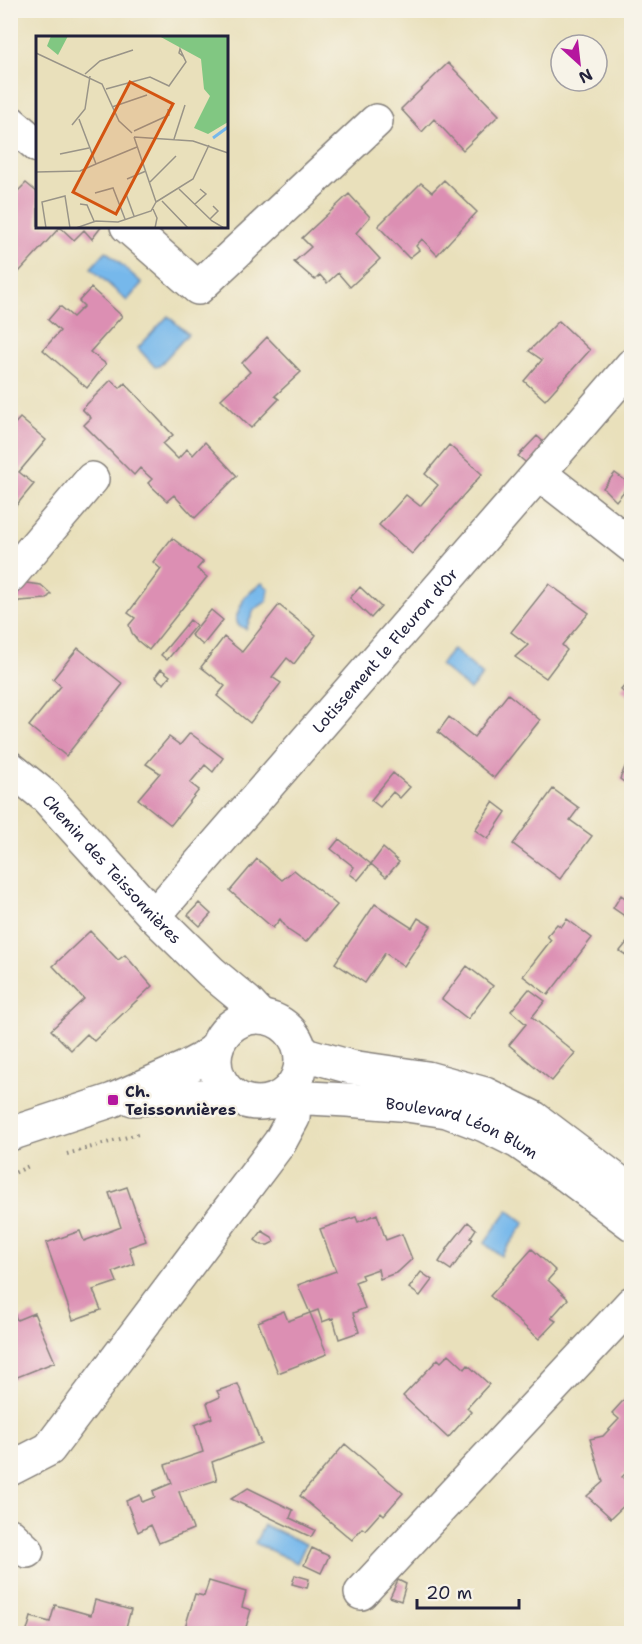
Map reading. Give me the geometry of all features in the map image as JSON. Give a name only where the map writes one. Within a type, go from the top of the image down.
[{"type":"street","points":[[129,228],[198,288],[376,121]]},
{"type":"street","points":[[10,122],[36,144]]},
{"type":"street","name":"Lotissement le Fleuron d'Or","points":[[154,916],[632,365]]},
{"type":"street","points":[[539,473],[632,546]]},
{"type":"street","points":[[10,576],[92,479]]},
{"type":"street","name":"Chemin des Teissonnières","points":[[10,768],[46,797],[154,916],[261,1017]]},
{"type":"street","name":"Chemin des Teissonnières","points":[[211,972],[224,994],[229,1009],[223,1038]]},
{"type":"street","points":[[10,1134],[113,1100],[185,1068],[202,1059],[244,1019],[261,1017],[275,1020],[288,1028],[297,1039],[290,1084],[293,1118],[280,1142],[49,1449],[10,1468]]},
{"type":"street","points":[[223,1038],[214,1063],[217,1076],[233,1096],[245,1102],[258,1104],[290,1084]]},
{"type":"street","name":"Boulevard Léon Blum","points":[[290,1084],[351,1067],[427,1077],[485,1094],[534,1118],[632,1192]]},
{"type":"street","name":"Boulevard Léon Blum","points":[[290,1084],[309,1098],[400,1104],[447,1111],[484,1125],[518,1142],[632,1224]]},
{"type":"street","points":[[113,1100],[178,1096],[233,1096]]},
{"type":"street","points":[[361,1593],[632,1303]]},
{"type":"path","points":[[66,1154],[141,1134]]},
{"type":"path","points":[[10,1175],[33,1164]]},
{"type":"water","points":[[106,251],[142,283],[127,301],[91,268]]},
{"type":"water","points":[[168,316],[188,334],[159,366],[155,367],[138,348]]},
{"type":"water","points":[[262,583],[269,589],[267,601],[254,610],[246,629],[238,625],[236,618],[245,596]]},
{"type":"water","points":[[453,649],[483,675],[470,690],[440,665]]},
{"type":"water","points":[[508,1210],[525,1223],[501,1256],[484,1243]]},
{"type":"water","points":[[264,1525],[306,1544],[297,1563],[255,1543]]},
{"type":"building","points":[[448,63],[499,115],[463,150],[434,119],[422,132],[401,109]]},
{"type":"building","points":[[444,180],[477,212],[437,255],[422,239],[416,246],[419,250],[409,258],[378,226],[421,183],[432,192]]},
{"type":"building","points":[[26,183],[36,191],[36,228],[59,228],[19,272],[10,264],[10,222],[13,220],[10,218],[10,199]]},
{"type":"building","points":[[349,194],[370,217],[356,233],[380,259],[350,287],[338,273],[327,283],[320,275],[315,280],[294,262],[311,247],[302,238]]},
{"type":"building","points":[[61,228],[100,228],[92,239],[84,230],[74,240]]},
{"type":"building","points":[[91,288],[122,316],[90,352],[106,364],[87,388],[43,350],[60,331],[48,320],[60,306],[73,317],[84,306],[79,301]]},
{"type":"building","points":[[559,321],[590,350],[545,400],[524,381],[542,360],[529,351]]},
{"type":"building","points":[[267,337],[301,372],[275,396],[279,399],[251,428],[221,399],[250,372],[242,363]]},
{"type":"building","points":[[111,380],[120,388],[125,383],[173,435],[163,444],[178,459],[187,449],[193,455],[205,442],[237,476],[195,518],[174,495],[167,501],[148,483],[152,479],[140,468],[134,475],[84,425],[91,418],[82,409]]},
{"type":"building","points":[[20,418],[46,440],[19,472],[34,484],[10,513],[10,429]]},
{"type":"building","points":[[537,436],[547,445],[530,466],[518,456]]},
{"type":"building","points":[[449,445],[482,474],[412,554],[379,525],[406,495],[420,506],[438,485],[425,474]]},
{"type":"building","points":[[615,473],[630,484],[616,501],[603,488]]},
{"type":"building","points":[[172,538],[203,562],[197,569],[207,577],[149,650],[132,633],[129,625],[135,618],[128,613],[161,569],[153,562]]},
{"type":"building","points":[[18,582],[41,585],[51,594],[46,599],[19,601],[10,610],[10,591]]},
{"type":"building","points":[[549,584],[589,613],[562,645],[567,650],[546,678],[515,657],[528,645],[511,632]]},
{"type":"building","points":[[360,587],[381,607],[371,618],[350,598]]},
{"type":"building","points":[[279,605],[316,635],[294,664],[287,658],[272,677],[281,683],[250,723],[217,696],[225,686],[201,667],[224,637],[242,652]]},
{"type":"building","points":[[211,610],[223,620],[203,645],[191,635]]},
{"type":"building","points":[[190,620],[196,625],[167,660],[161,655]]},
{"type":"building","points":[[78,648],[123,684],[66,756],[29,726],[61,686],[53,679]]},
{"type":"building","points":[[161,669],[170,676],[164,684],[155,677]]},
{"type":"building","points":[[632,677],[632,699],[621,690]]},
{"type":"building","points":[[508,694],[540,720],[494,778],[438,732],[449,717],[474,737]]},
{"type":"building","points":[[190,733],[223,758],[213,772],[205,765],[190,783],[199,790],[171,825],[138,799],[160,773],[146,764],[169,737],[180,745]]},
{"type":"building","points":[[625,767],[632,773],[632,788],[620,779]]},
{"type":"building","points":[[393,773],[410,787],[400,798],[393,792],[380,807],[371,800]]},
{"type":"building","points":[[553,789],[579,808],[570,820],[592,836],[560,879],[513,844]]},
{"type":"building","points":[[493,802],[506,812],[488,839],[475,830]]},
{"type":"building","points":[[339,839],[371,864],[358,880],[350,874],[354,867],[331,849]]},
{"type":"building","points":[[383,848],[399,862],[386,877],[371,864]]},
{"type":"building","points":[[257,859],[282,880],[294,870],[337,905],[306,942],[288,930],[280,919],[273,928],[230,891]]},
{"type":"building","points":[[621,895],[632,903],[632,959],[620,951],[629,940],[626,917],[613,908]]},
{"type":"building","points":[[199,903],[211,914],[200,926],[188,915]]},
{"type":"building","points":[[375,904],[412,928],[418,918],[431,926],[404,966],[385,953],[365,983],[335,963]]},
{"type":"building","points":[[567,919],[592,938],[548,995],[523,976],[551,940],[547,936],[557,924],[561,927]]},
{"type":"building","points":[[90,931],[118,960],[125,955],[152,986],[94,1041],[87,1034],[71,1050],[51,1030],[84,999],[53,966]]},
{"type":"building","points":[[467,966],[493,986],[468,1019],[442,999]]},
{"type":"building","points":[[529,989],[545,1001],[532,1017],[575,1053],[552,1081],[509,1045],[526,1024],[511,1011]]},
{"type":"building","points":[[127,1187],[146,1241],[129,1247],[134,1264],[113,1272],[117,1282],[93,1290],[101,1310],[73,1320],[46,1243],[80,1231],[84,1241],[121,1227],[109,1193]]},
{"type":"building","points":[[377,1214],[386,1240],[402,1234],[412,1259],[398,1272],[380,1279],[378,1269],[361,1275],[363,1279],[355,1282],[365,1308],[353,1313],[359,1332],[339,1339],[333,1318],[322,1322],[318,1310],[310,1313],[298,1285],[336,1271],[320,1229],[356,1217],[358,1222]]},
{"type":"building","points":[[468,1222],[476,1229],[470,1238],[473,1239],[451,1270],[439,1262]]},
{"type":"building","points":[[262,1231],[272,1237],[274,1242],[262,1245],[255,1240]]},
{"type":"building","points":[[532,1249],[556,1271],[548,1280],[568,1299],[551,1318],[556,1321],[539,1339],[490,1296]]},
{"type":"building","points":[[421,1272],[432,1280],[420,1296],[409,1288]]},
{"type":"building","points":[[13,1311],[17,1320],[34,1313],[55,1362],[10,1380],[10,1313]]},
{"type":"building","points":[[284,1311],[288,1321],[310,1313],[327,1354],[278,1373],[258,1322]]},
{"type":"building","points":[[449,1354],[465,1369],[468,1365],[489,1384],[467,1408],[471,1412],[448,1438],[403,1396],[438,1359],[441,1362]]},
{"type":"building","points":[[238,1384],[261,1443],[212,1462],[217,1480],[179,1492],[193,1529],[159,1543],[151,1525],[138,1532],[126,1501],[140,1495],[142,1502],[155,1497],[153,1491],[172,1483],[165,1465],[203,1452],[195,1425],[212,1418],[207,1403],[220,1397],[217,1391]]},
{"type":"building","points":[[632,1391],[632,1467],[622,1477],[632,1486],[632,1498],[611,1518],[587,1496],[603,1482],[590,1439],[603,1436],[619,1419],[612,1413]]},
{"type":"building","points":[[345,1444],[403,1493],[384,1515],[381,1512],[365,1530],[362,1528],[352,1540],[300,1496]]},
{"type":"building","points":[[248,1488],[293,1510],[290,1518],[315,1530],[311,1537],[231,1499]]},
{"type":"building","points":[[312,1548],[329,1556],[321,1573],[304,1565]]},
{"type":"building","points":[[295,1575],[309,1579],[307,1588],[292,1584]]},
{"type":"building","points":[[398,1580],[406,1584],[401,1601],[390,1597]]},
{"type":"building","points":[[209,1581],[246,1592],[242,1607],[251,1610],[244,1634],[183,1634],[195,1594],[204,1596]]},
{"type":"building","points":[[95,1600],[131,1610],[124,1634],[26,1634],[31,1617],[50,1622],[55,1605],[91,1615]]},
{"type":"place","name":"Ch. Teissonnières","points":[[113,1100]]}]
